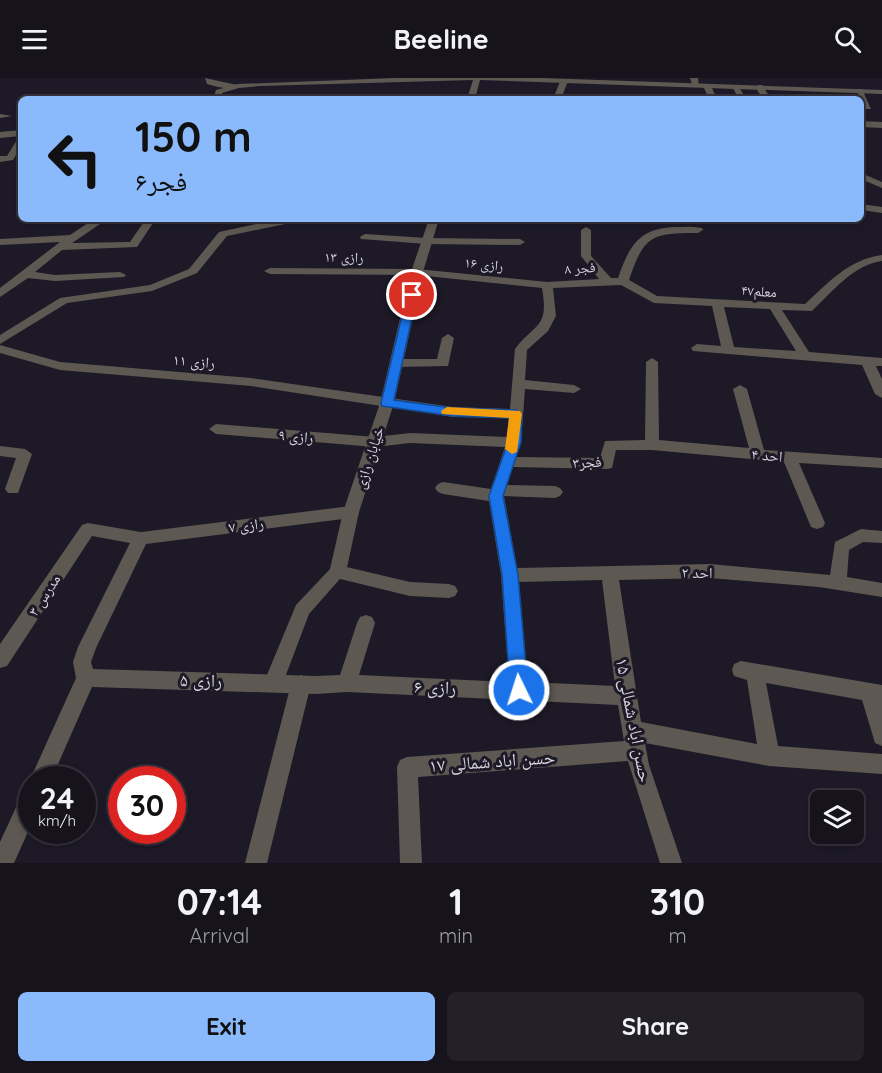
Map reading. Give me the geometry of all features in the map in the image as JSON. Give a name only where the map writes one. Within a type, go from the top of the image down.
[{"type":"street","points":[[209,78],[210,82],[218,85],[238,86],[479,78],[695,82],[707,86],[882,92]]},
{"type":"street","points":[[472,96],[479,78]]},
{"type":"street","points":[[558,96],[564,81]]},
{"type":"street","points":[[218,96],[219,92],[238,86]]},
{"type":"street","points":[[707,86],[712,96]]},
{"type":"street","points":[[734,87],[740,96]]},
{"type":"street","points":[[759,87],[765,96]]},
{"type":"street","points":[[859,91],[862,96]]},
{"type":"street","points":[[864,100],[868,107]]},
{"type":"street","points":[[864,124],[882,125]]},
{"type":"street","points":[[0,135],[18,133]]},
{"type":"street","points":[[0,159],[10,158],[18,145]]},
{"type":"street","points":[[864,180],[882,185]]},
{"type":"street","points":[[864,207],[882,210]]},
{"type":"street","points":[[0,294],[96,222]]},
{"type":"street","points":[[60,247],[133,245],[149,222]]},
{"type":"street","points":[[0,340],[64,300],[152,288],[193,271],[224,234],[281,222]]},
{"type":"street","name":"خیابان رازی","points":[[338,572],[351,512],[387,403],[417,272],[433,222]]},
{"type":"street","points":[[623,281],[633,250],[649,235],[667,225],[698,230]]},
{"type":"street","points":[[586,230],[586,256],[607,281]]},
{"type":"street","points":[[365,237],[427,241],[520,242]]},
{"type":"street","points":[[0,242],[73,238]]},
{"type":"street","name":"معلم۴۷","points":[[623,281],[654,299],[775,308],[808,308],[852,269],[874,258],[882,258]]},
{"type":"street","name":"رازی ۱۳","points":[[270,271],[417,272]]},
{"type":"street","name":"رازی ۱۶","points":[[417,272],[547,285]]},
{"type":"street","points":[[26,274],[55,278],[120,275]]},
{"type":"street","name":"فجر ۸","points":[[519,384],[521,349],[546,326],[551,316],[547,285],[623,281]]},
{"type":"street","points":[[717,303],[728,350]]},
{"type":"street","points":[[775,308],[805,356]]},
{"type":"street","points":[[397,363],[443,363],[448,339]]},
{"type":"street","points":[[697,348],[882,363]]},
{"type":"street","name":"رازی ۱۱","points":[[0,349],[60,366],[251,382],[453,412],[516,414]]},
{"type":"street","points":[[867,361],[882,394]]},
{"type":"street","points":[[652,362],[652,445]]},
{"type":"street","points":[[519,690],[510,575],[497,493],[514,442],[519,384],[574,388]]},
{"type":"street","points":[[740,389],[758,455]]},
{"type":"street","name":"رازی ۹","points":[[216,429],[375,442],[410,438],[514,442]]},
{"type":"street","name":"فجر۳","points":[[508,462],[607,464],[610,445],[652,445]]},
{"type":"street","name":"احد ۴","points":[[652,445],[789,458],[882,463]]},
{"type":"street","points":[[0,451],[26,454],[12,489]]},
{"type":"street","points":[[789,458],[817,523]]},
{"type":"street","points":[[443,488],[497,493],[555,492]]},
{"type":"street","name":"رازی ۷","points":[[88,529],[141,538],[351,512]]},
{"type":"street","name":"مدرس ۳","points":[[0,660],[88,529]]},
{"type":"street","points":[[838,583],[841,548],[861,535],[882,537]]},
{"type":"street","points":[[46,766],[86,678],[82,662],[87,647],[141,538]]},
{"type":"street","name":"احد ۲","points":[[510,575],[710,571],[838,583],[882,590]]},
{"type":"street","points":[[274,682],[302,610],[338,572],[410,589],[449,591]]},
{"type":"street","name":"حسن اباد شمالی ۱۵","points":[[610,574],[626,696],[639,765],[671,863]]},
{"type":"street","points":[[347,683],[366,623]]},
{"type":"street","points":[[769,756],[748,672],[875,693],[882,736]]},
{"type":"street","name":"رازی ۵","points":[[86,678],[274,682],[309,685]]},
{"type":"street","name":"رازی ۶","points":[[309,685],[347,683],[626,696]]},
{"type":"street","points":[[256,863],[309,685]]},
{"type":"street","points":[[636,741],[769,756],[882,764]]},
{"type":"street","name":"حسن اباد شمالی ۱۷","points":[[411,863],[406,767],[636,741]]},
{"type":"street","points":[[2,863],[18,828]]},
{"type":"slow traffic","points":[[447,411],[516,414],[512,449]]},
{"type":"route","points":[[412,295],[387,403],[453,412],[516,414],[514,442],[496,496],[510,575],[519,690]]}]
